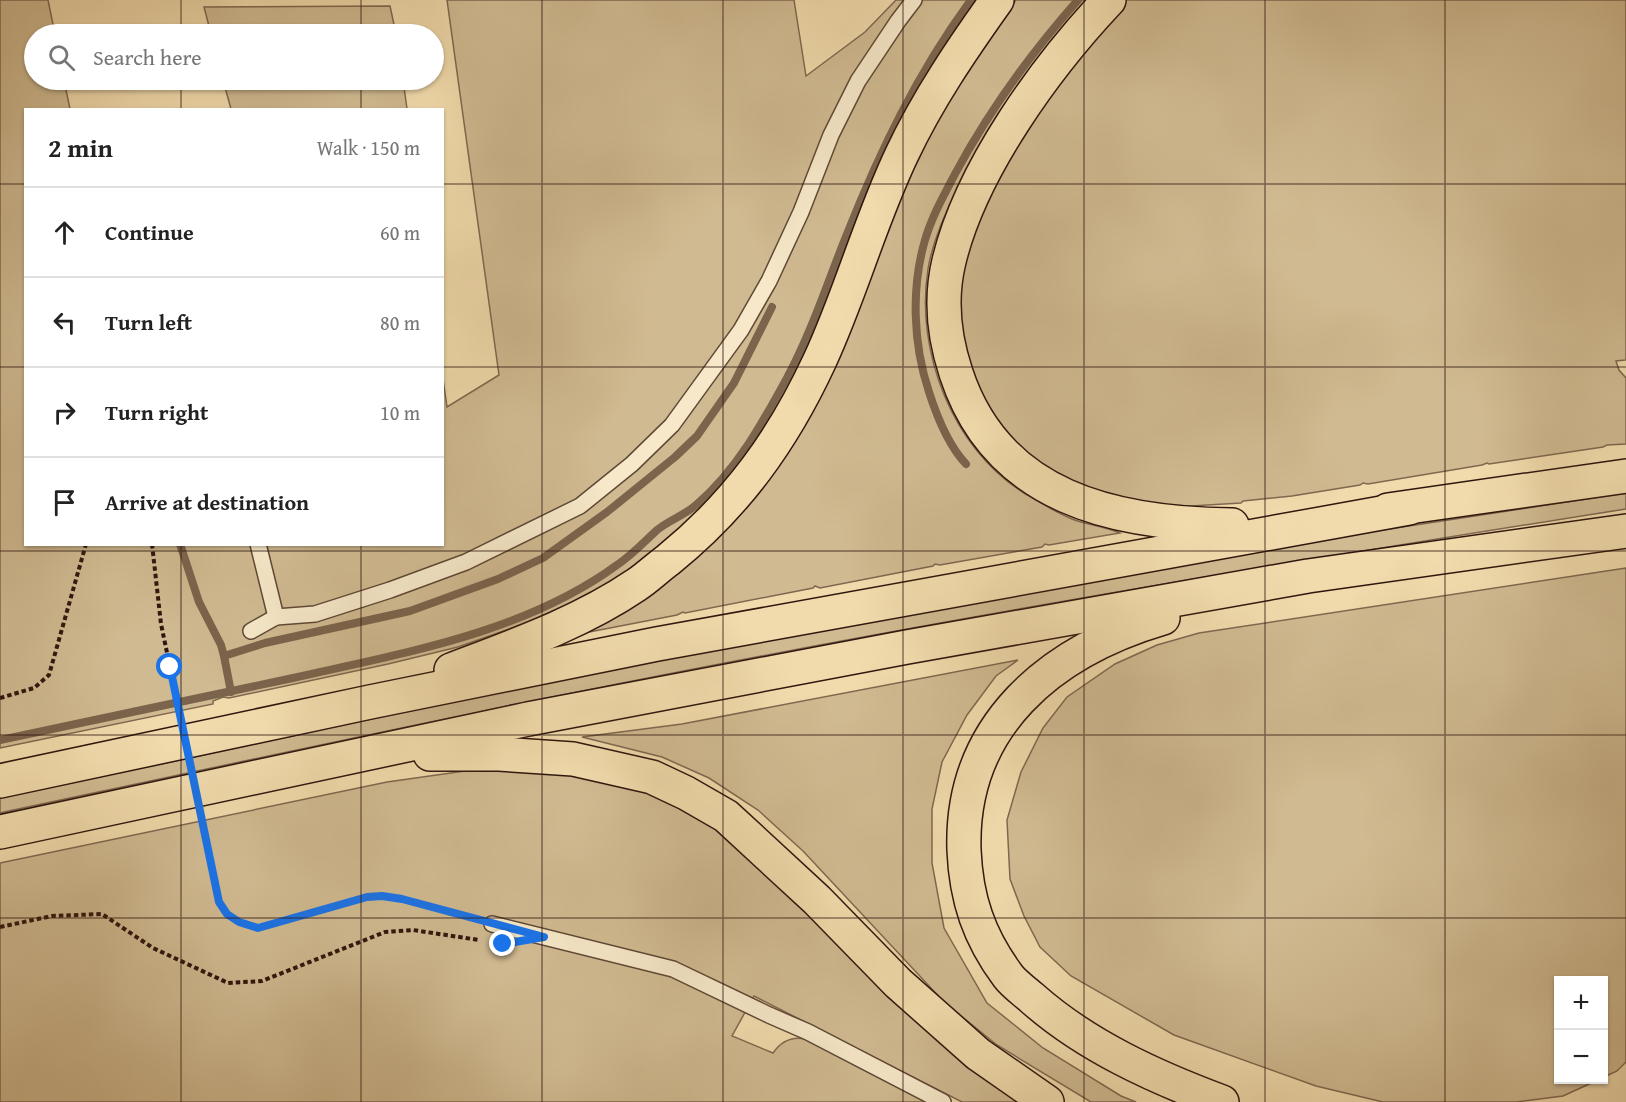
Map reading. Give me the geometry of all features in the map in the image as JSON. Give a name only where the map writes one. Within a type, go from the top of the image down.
[{"type":"highway","points":[[370,702],[536,637],[585,614],[636,585],[679,551],[719,514],[750,480],[798,405],[820,359],[902,153],[960,52],[997,0]]},
{"type":"highway","points":[[1109,0],[1058,59],[1026,102],[998,148],[960,226],[949,262],[944,293],[945,327],[960,387],[975,417],[992,440],[1033,478],[1060,494],[1092,507],[1124,516],[1168,523],[1247,525],[1290,523],[1408,508],[1626,476]]},
{"type":"highway","points":[[0,781],[370,702],[657,644],[1408,508]]},
{"type":"highway","points":[[0,832],[528,719],[907,647],[1308,576],[1626,531]]},
{"type":"highway","points":[[1222,1102],[1146,1071],[1110,1052],[1045,1009],[1010,978],[987,944],[973,913],[965,877],[964,839],[968,799],[977,764],[1011,708],[1033,687],[1069,660],[1110,637],[1151,621],[1308,576]]},
{"type":"highway","points":[[362,754],[499,754],[573,759],[652,777],[686,793],[726,816],[817,900],[915,999],[978,1054],[1047,1102]]},
{"type":"lane","points":[[251,631],[276,617],[315,614],[466,562],[580,506],[632,464],[672,424],[741,330],[769,281],[801,212],[831,135],[858,81],[914,0]]},
{"type":"lane","points":[[258,546],[276,617]]},
{"type":"lane","points":[[492,924],[673,969],[808,1032],[943,1102]]},
{"type":"path","points":[[0,698],[34,688],[49,675],[85,546]]},
{"type":"path","points":[[152,546],[161,624],[219,902],[227,914],[239,922],[258,928],[367,897],[382,896],[402,899],[492,924]]},
{"type":"path","points":[[0,927],[52,916],[102,914],[153,948],[228,983],[262,981],[385,932],[414,930],[481,940]]},
{"type":"shaded area","points":[[0,0],[48,0],[53,24],[24,24],[24,90],[66,90],[70,108],[24,108],[24,546],[444,546],[444,386],[447,407],[499,375],[447,0],[794,0],[806,76],[865,32],[896,0],[977,0],[937,57],[919,88],[815,333],[810,338],[811,341],[800,366],[759,440],[755,441],[754,447],[715,496],[650,556],[620,577],[561,608],[524,624],[458,647],[229,698],[223,697],[213,701],[213,704],[0,748]]},
{"type":"shaded area","points":[[1016,0],[1088,0],[955,194],[930,258],[925,300],[927,332],[944,395],[959,424],[977,451],[999,474],[1024,493],[1059,513],[1120,533],[1045,544],[1042,547],[940,565],[935,564],[820,588],[815,586],[579,634],[707,545],[885,229],[889,229],[906,184],[946,104]]},
{"type":"shaded area","points":[[1125,0],[1626,0],[1626,360],[1616,361],[1619,370],[1626,378],[1626,444],[1487,463],[1292,496],[1241,503],[1174,507],[1092,493],[1023,453],[975,391],[956,321],[961,260],[1015,140]]},
{"type":"shaded area","points":[[390,6],[394,24],[208,24],[204,7]]},
{"type":"shaded area","points":[[226,90],[404,90],[407,108],[231,108]]},
{"type":"shaded area","points":[[1626,493],[1626,509],[1236,572],[847,640],[529,702],[0,813],[0,798],[636,663],[1376,531]]},
{"type":"shaded area","points":[[1626,568],[1626,1062],[1617,1071],[1608,1075],[1608,976],[1554,976],[1554,1084],[1589,1084],[1563,1096],[1516,1102],[1383,1102],[1316,1086],[1174,1035],[1071,976],[1040,947],[1024,916],[1010,879],[1007,820],[1021,772],[1043,728],[1067,697],[1115,664],[1157,645],[1199,633]]},
{"type":"shaded area","points":[[1018,660],[996,676],[967,715],[942,762],[932,809],[932,863],[944,928],[987,1003],[1043,1048],[1121,1096],[1136,1102],[1091,1102],[997,1045],[945,1003],[803,851],[758,810],[709,778],[662,757],[582,737],[682,724]]},
{"type":"shaded area","points":[[512,769],[562,771],[644,791],[705,820],[732,840],[1026,1102],[962,1102],[754,996],[732,1036],[773,1053],[787,1040],[806,1039],[929,1102],[0,1102],[0,863],[387,782],[465,771]]},
{"type":"waterway","points":[[0,740],[377,659],[461,638],[503,624],[543,608],[581,588],[633,553],[662,526],[692,509],[737,461],[779,393],[805,341],[860,203],[901,113],[934,55],[971,0]]},
{"type":"waterway","points":[[966,464],[944,430],[924,374],[916,316],[920,258],[938,206],[996,105],[1027,62],[1078,0]]},
{"type":"waterway","points":[[231,692],[224,656],[265,643],[410,611],[498,579],[543,558],[607,512],[675,457],[697,436],[734,383],[772,307]]},
{"type":"waterway","points":[[181,546],[199,602],[221,645],[224,656]]},
{"type":"route","points":[[170,667],[219,902],[227,914],[239,922],[258,928],[367,897],[382,896],[402,899],[544,937],[503,944]]}]
